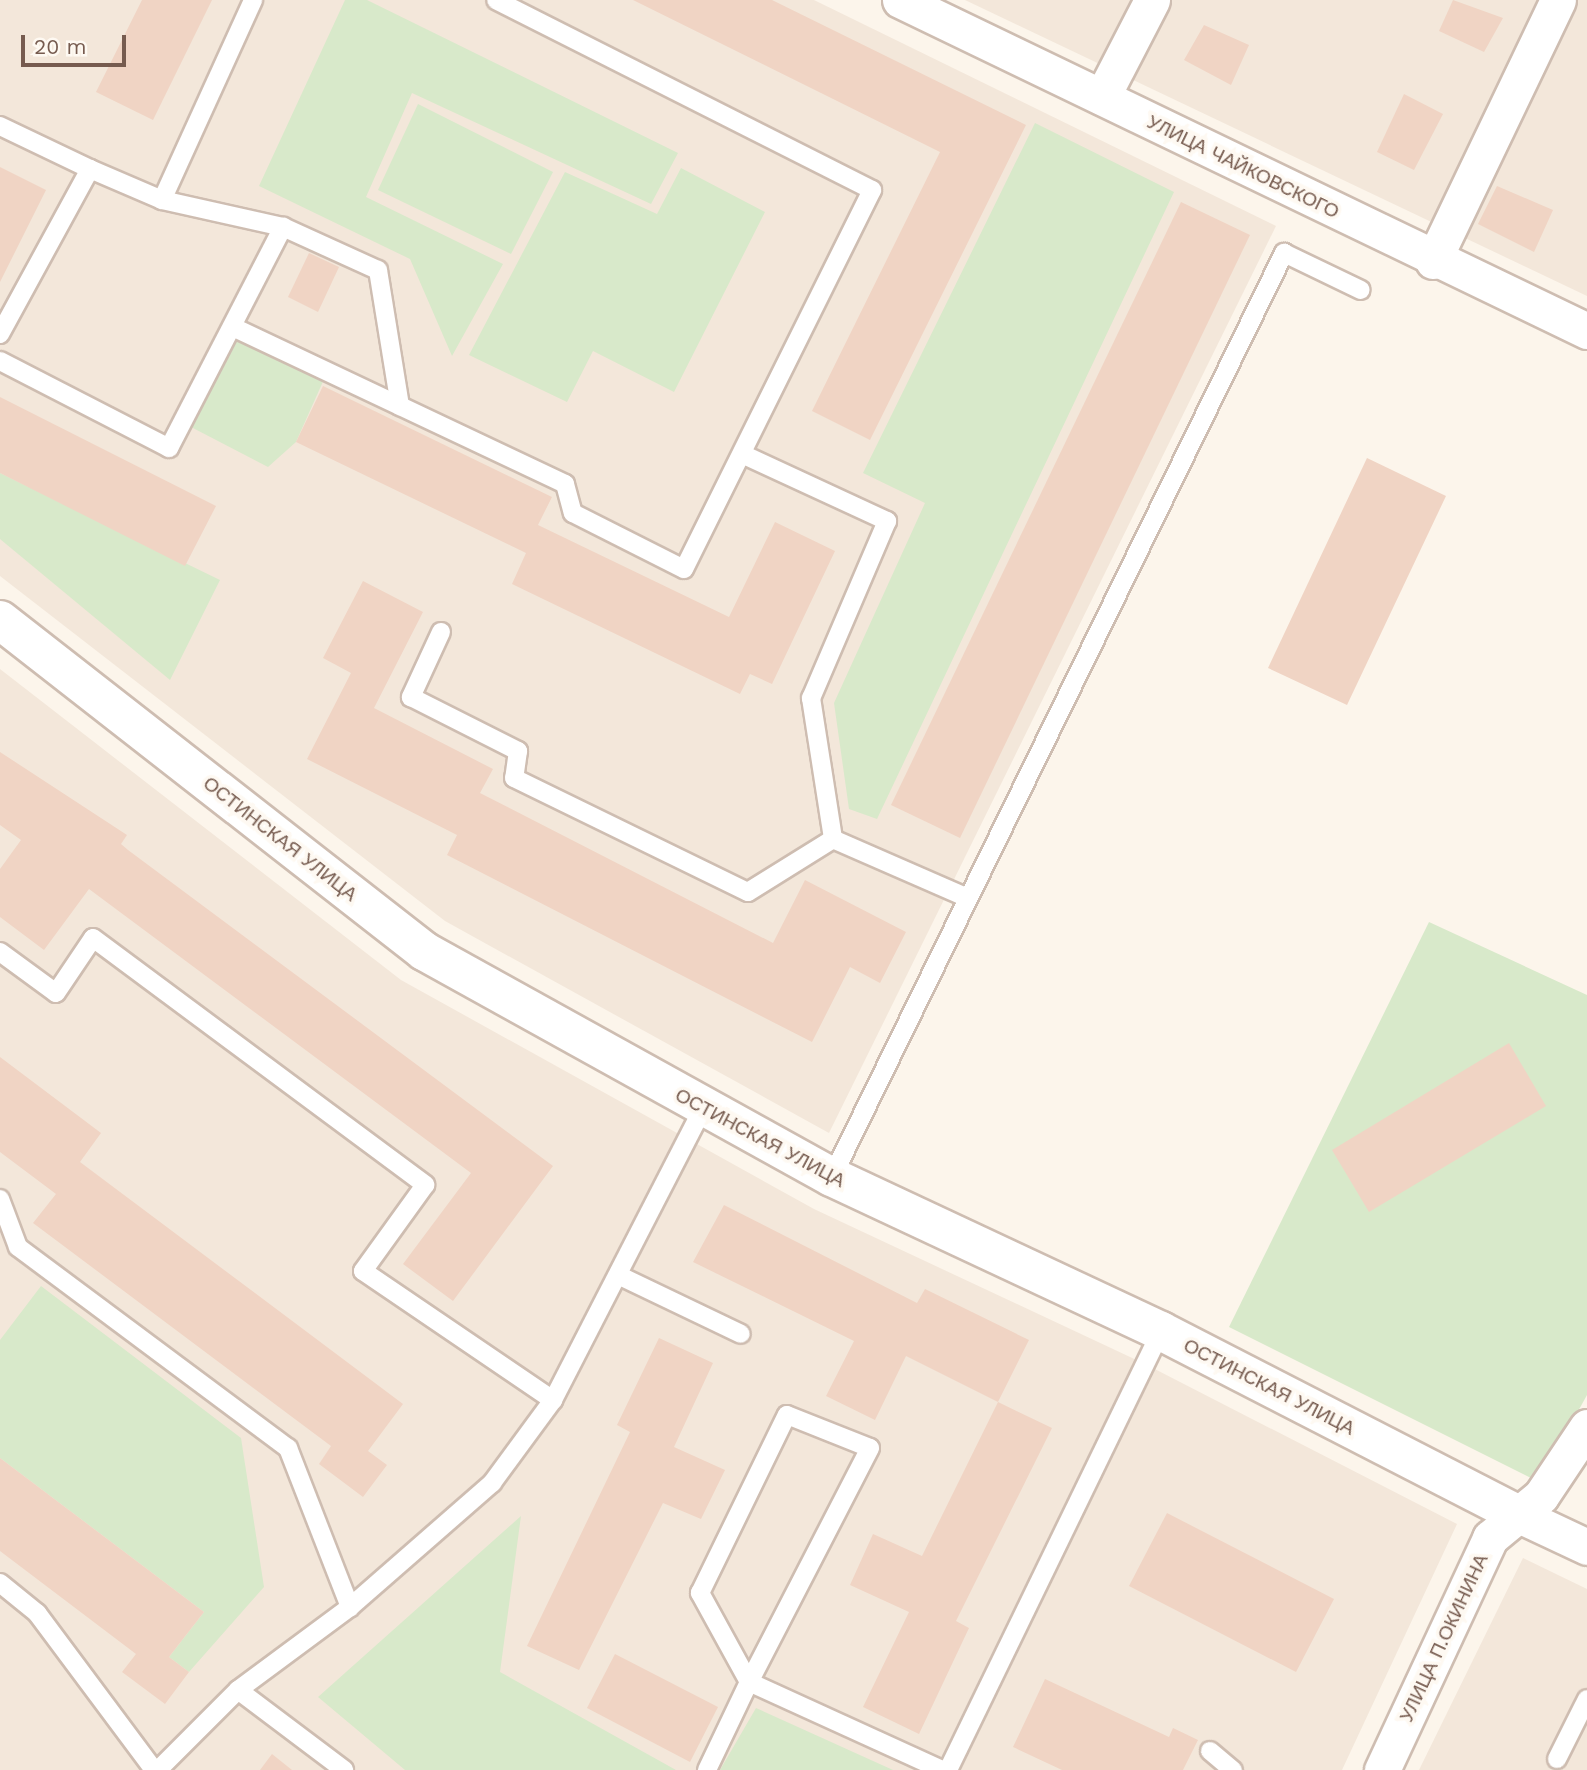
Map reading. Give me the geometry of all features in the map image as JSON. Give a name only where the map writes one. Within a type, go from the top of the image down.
[{"type":"street","name":"УЛИЦА ЧАЙКОВСКОГО","points":[[900,0],[1433,261],[1587,331]]},
{"type":"street","points":[[1102,97],[1153,0]]},
{"type":"street","points":[[1433,261],[1558,0]]},
{"type":"street","name":"ОСТИНСКАЯ УЛИЦА","points":[[0,620],[424,951],[702,1110],[832,1177],[1161,1331],[1517,1514],[1587,1547]]},
{"type":"street","name":"УЛИЦА П.ОКИНИНА","points":[[1382,1770],[1490,1538],[1541,1496],[1587,1427]]},
{"type":"lane","points":[[162,200],[253,0]]},
{"type":"lane","points":[[235,328],[565,484],[573,513],[684,569],[872,190],[496,0]]},
{"type":"lane","points":[[0,126],[162,200],[283,227],[378,270],[400,406]]},
{"type":"lane","points":[[0,334],[90,169]]},
{"type":"lane","points":[[0,361],[169,448],[235,328],[283,227]]},
{"type":"lane","points":[[832,1177],[1284,253],[1361,290]]},
{"type":"lane","points":[[742,454],[887,521],[811,698],[834,839]]},
{"type":"lane","points":[[441,632],[411,697],[518,751],[514,778],[748,892],[834,839]]},
{"type":"lane","points":[[834,839],[968,898]]},
{"type":"lane","points":[[0,952],[56,993],[93,938],[425,1185],[363,1271],[553,1400]]},
{"type":"lane","points":[[0,1583],[37,1613],[156,1770],[238,1690],[350,1607],[492,1483],[553,1400],[702,1110]]},
{"type":"lane","points":[[0,1199],[18,1247],[288,1448],[350,1607]]},
{"type":"lane","points":[[618,1275],[741,1334]]},
{"type":"lane","points":[[948,1770],[1161,1331]]},
{"type":"lane","points":[[707,1770],[749,1682],[870,1448],[787,1415],[700,1593],[749,1682],[942,1770]]},
{"type":"lane","points":[[238,1690],[344,1770]]},
{"type":"lane","points":[[1557,1759],[1587,1699]]},
{"type":"lane","points":[[1210,1751],[1233,1770]]},
{"type":"shaded area","points":[[0,0],[814,0],[1276,226],[829,1133],[445,921],[0,576]]},
{"type":"shaded area","points":[[965,0],[1587,0],[1587,296]]},
{"type":"shaded area","points":[[0,669],[401,980],[814,1209],[1145,1364],[1457,1524],[1342,1770],[0,1770]]},
{"type":"shaded area","points":[[1523,1558],[1587,1589],[1587,1770],[1419,1770]]},
{"type":"green space","points":[[345,0],[367,0],[678,153],[651,204],[412,93],[366,197],[503,264],[452,356],[410,259],[259,186]]},
{"type":"green space","points":[[418,104],[553,172],[511,254],[378,190]]},
{"type":"green space","points":[[1035,123],[1174,192],[877,819],[849,809],[834,703],[925,503],[863,473]]},
{"type":"green space","points":[[681,168],[765,212],[674,392],[593,351],[567,402],[469,355],[565,172],[657,214]]},
{"type":"green space","points":[[238,337],[325,377],[296,442],[268,467],[191,427]]},
{"type":"green space","points":[[0,473],[220,580],[170,680],[0,539]]},
{"type":"green space","points":[[1429,922],[1587,995],[1587,1395],[1539,1482],[1229,1327]]},
{"type":"green space","points":[[41,1286],[241,1438],[264,1587],[189,1672],[169,1657],[204,1612],[0,1458],[0,1340]]},
{"type":"green space","points":[[521,1516],[500,1672],[676,1770],[405,1770],[318,1697]]},
{"type":"green space","points":[[756,1708],[893,1770],[720,1770]]},
{"type":"building","points":[[142,0],[212,0],[153,120],[96,92]]},
{"type":"building","points":[[633,0],[772,0],[1026,125],[870,440],[812,411],[940,152]]},
{"type":"building","points":[[1453,0],[1503,18],[1484,52],[1439,31]]},
{"type":"building","points":[[1204,25],[1249,45],[1231,85],[1184,60]]},
{"type":"building","points":[[1404,94],[1443,114],[1414,170],[1377,152]]},
{"type":"building","points":[[0,167],[46,190],[0,282]]},
{"type":"building","points":[[1497,186],[1553,210],[1534,252],[1478,224]]},
{"type":"building","points":[[1181,202],[1250,235],[960,838],[891,805]]},
{"type":"building","points":[[309,253],[339,267],[318,312],[288,297]]},
{"type":"building","points":[[323,386],[552,497],[538,525],[729,617],[775,522],[835,551],[772,684],[750,674],[740,694],[512,584],[526,553],[296,442]]},
{"type":"building","points":[[0,397],[216,506],[185,566],[0,473]]},
{"type":"building","points":[[1367,458],[1446,496],[1347,705],[1268,668]]},
{"type":"building","points":[[363,581],[423,612],[374,708],[493,769],[480,793],[773,943],[805,880],[906,932],[880,983],[850,967],[812,1042],[447,855],[457,835],[307,759],[351,673],[323,658]]},
{"type":"building","points":[[0,752],[127,835],[121,844],[128,850],[553,1166],[453,1301],[403,1264],[471,1173],[89,889],[44,950],[0,917],[0,869],[21,840],[0,825]]},
{"type":"building","points":[[1509,1043],[1546,1106],[1369,1212],[1332,1150]]},
{"type":"building","points":[[0,1057],[101,1133],[80,1162],[403,1404],[368,1451],[387,1465],[363,1497],[319,1464],[331,1446],[33,1223],[56,1194],[0,1152]]},
{"type":"building","points":[[724,1205],[917,1303],[925,1289],[1029,1340],[998,1402],[906,1356],[875,1420],[826,1396],[854,1341],[693,1262]]},
{"type":"building","points":[[659,1338],[713,1363],[674,1447],[725,1470],[701,1519],[663,1503],[579,1670],[527,1646],[630,1432],[617,1425]]},
{"type":"building","points":[[998,1402],[1052,1428],[956,1621],[969,1628],[919,1734],[863,1707],[909,1612],[850,1585],[873,1534],[922,1556]]},
{"type":"building","points":[[0,1458],[204,1612],[169,1657],[189,1672],[165,1704],[122,1672],[136,1654],[0,1551]]},
{"type":"building","points":[[1167,1513],[1334,1599],[1296,1672],[1129,1586]]},
{"type":"building","points":[[615,1654],[718,1707],[690,1762],[587,1708]]},
{"type":"building","points":[[1045,1679],[1169,1737],[1173,1728],[1198,1740],[1183,1770],[1062,1770],[1013,1747]]},
{"type":"building","points":[[272,1754],[292,1770],[260,1770]]}]
